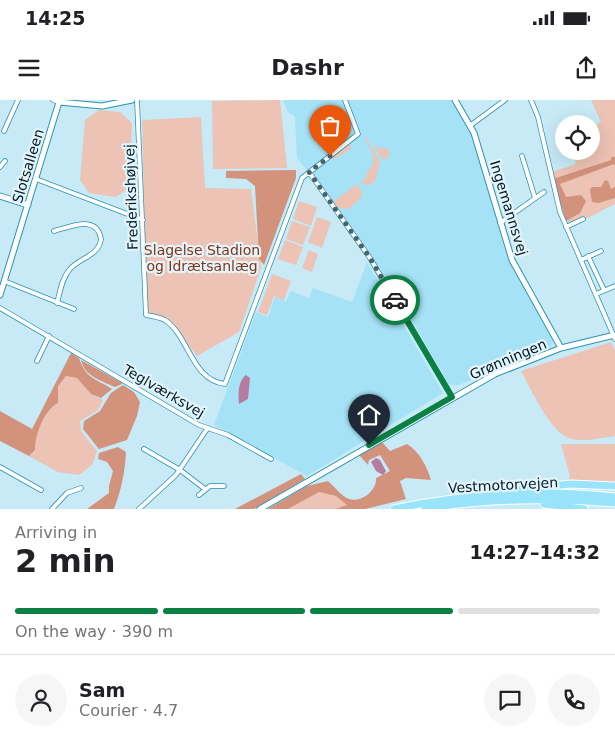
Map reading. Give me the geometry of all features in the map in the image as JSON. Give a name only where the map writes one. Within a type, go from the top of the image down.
[{"type":"highway","points":[[410,505],[415,502],[442,498],[563,485],[615,486]]},
{"type":"highway","name":"Vestmotorvejen","points":[[394,509],[410,505],[507,494],[570,494],[615,497]]},
{"type":"highway","name":"Vestmotorvejen","points":[[425,509],[562,500],[615,503]]},
{"type":"highway","points":[[509,502],[584,509]]},
{"type":"street","points":[[4,131],[18,100]]},
{"type":"street","points":[[53,100],[102,106],[132,100]]},
{"type":"street","name":"Frederikshøjvej","points":[[137,100],[146,315],[170,324],[204,374],[214,381],[225,384],[300,183],[309,172]]},
{"type":"street","points":[[345,100],[358,134],[309,172],[370,258],[452,397]]},
{"type":"street","name":"Ingemannsvej","points":[[455,100],[471,125],[500,223],[518,272],[561,348]]},
{"type":"street","points":[[471,125],[505,100]]},
{"type":"street","points":[[531,100],[538,117],[554,192],[566,227],[614,336]]},
{"type":"street","name":"Slotsalleen","points":[[0,295],[3,279],[28,205],[59,101]]},
{"type":"street","points":[[522,156],[535,198]]},
{"type":"street","points":[[0,167],[5,161]]},
{"type":"street","points":[[36,179],[143,220]]},
{"type":"street","points":[[500,223],[544,192]]},
{"type":"street","points":[[0,196],[28,205]]},
{"type":"street","points":[[566,227],[583,219]]},
{"type":"street","points":[[54,231],[82,223],[89,224],[98,230],[101,239],[95,252],[74,264],[67,273],[57,303]]},
{"type":"street","points":[[581,260],[601,251]]},
{"type":"street","points":[[588,256],[604,290]]},
{"type":"street","points":[[3,279],[74,309]]},
{"type":"street","points":[[596,294],[615,286]]},
{"type":"street","name":"Teglværksvej","points":[[0,308],[207,429],[228,435],[271,459]]},
{"type":"street","points":[[37,361],[49,336]]},
{"type":"street","name":"Grønningen","points":[[260,509],[495,374],[561,348],[614,336]]},
{"type":"street","points":[[140,509],[180,470],[207,429]]},
{"type":"street","points":[[144,449],[180,470],[205,489]]},
{"type":"street","points":[[0,467],[42,490]]},
{"type":"street","points":[[199,495],[214,484],[224,486]]},
{"type":"street","points":[[52,509],[67,493],[81,488]]},
{"type":"shaded area","points":[[283,100],[452,100],[470,127],[505,250],[513,269],[553,341],[551,347],[456,386],[449,384],[368,250],[340,211],[297,158],[295,117],[288,112]]},
{"type":"shaded area","points":[[611,157],[615,157],[615,166],[614,164],[560,184],[566,197],[581,195],[586,201],[580,213],[566,221],[553,179],[611,160]]},
{"type":"shaded area","points":[[296,170],[296,178],[264,265],[259,259],[255,186],[246,179],[226,178],[226,171]]},
{"type":"shaded area","points":[[605,180],[608,181],[611,189],[615,187],[615,198],[598,203],[592,202],[590,190],[592,187],[601,187]]},
{"type":"shaded area","points":[[367,262],[443,393],[307,476],[214,425],[256,312],[268,317],[275,297],[286,301],[291,291],[309,298],[313,288],[352,302]]},
{"type":"shaded area","points":[[71,353],[79,358],[88,374],[112,389],[101,398],[91,394],[77,378],[66,376],[58,386],[58,403],[48,411],[39,430],[35,450],[29,456],[0,441],[0,411],[32,429]]},
{"type":"shaded area","points":[[81,360],[122,384],[115,387],[94,377],[86,370]]},
{"type":"shaded area","points":[[246,375],[250,378],[248,399],[239,404],[240,384]]},
{"type":"shaded area","points":[[123,385],[134,392],[140,402],[137,416],[127,440],[99,449],[83,429],[84,421],[100,411],[111,393]]},
{"type":"shaded area","points":[[381,441],[390,451],[407,444],[412,447],[422,460],[431,480],[406,478],[400,481],[406,499],[365,509],[335,509],[347,505],[336,496],[319,492],[288,509],[268,509],[307,486],[328,481],[346,498],[354,500],[364,497],[374,487],[376,478],[390,471],[380,455],[369,460],[368,465],[359,455]]},
{"type":"shaded area","points":[[118,447],[126,452],[125,467],[114,509],[87,509],[109,493],[113,471],[107,462],[98,459],[99,453]]},
{"type":"shaded area","points":[[376,458],[380,460],[386,471],[383,475],[376,471],[371,462]]},
{"type":"shaded area","points":[[301,474],[305,479],[254,509],[235,509]]},
{"type":"green space","points":[[280,100],[287,168],[213,169],[212,101]]},
{"type":"green space","points":[[591,100],[615,100],[615,204],[570,227],[552,172],[576,164],[575,160],[600,160],[601,122],[600,115],[598,115]]},
{"type":"green space","points":[[99,110],[120,112],[132,123],[130,187],[116,197],[89,193],[80,180],[85,120]]},
{"type":"green space","name":"Slagelse Stadion og Idrætsanlæg","points":[[201,117],[205,188],[251,189],[261,268],[239,332],[197,356],[167,317],[147,314],[142,120]]},
{"type":"green space","points":[[363,133],[380,161],[375,181],[367,186],[361,181],[368,176],[366,173],[371,168],[373,158]]},
{"type":"green space","points":[[351,143],[351,148],[334,160],[332,157]]},
{"type":"green space","points":[[374,146],[390,150],[388,158],[382,159]]},
{"type":"green space","points":[[357,184],[362,192],[361,198],[349,209],[338,208],[333,202]]},
{"type":"green space","points":[[299,201],[317,207],[311,226],[293,219]]},
{"type":"green space","points":[[317,217],[331,222],[322,248],[308,242]]},
{"type":"green space","points":[[292,221],[310,227],[303,245],[286,239]]},
{"type":"green space","points":[[285,240],[303,247],[296,265],[278,259]]},
{"type":"green space","points":[[309,250],[318,254],[312,272],[302,268]]},
{"type":"green space","points":[[272,274],[291,281],[284,300],[274,296],[267,315],[258,312]]},
{"type":"green space","points":[[611,342],[615,351],[615,436],[582,440],[572,439],[556,429],[549,420],[521,371]]},
{"type":"green space","points":[[66,376],[77,378],[91,394],[103,400],[98,410],[80,421],[81,431],[97,451],[92,465],[79,475],[58,472],[29,456],[35,450],[41,424],[48,411],[58,403],[58,386]]},
{"type":"green space","points":[[561,444],[615,444],[615,483],[568,482],[570,476]]},
{"type":"green space","points":[[319,492],[336,496],[348,505],[335,509],[288,509]]},
{"type":"way so far","points":[[330,156],[309,172],[370,258],[395,300]]},
{"type":"route","points":[[369,445],[452,397],[395,300]]}]
